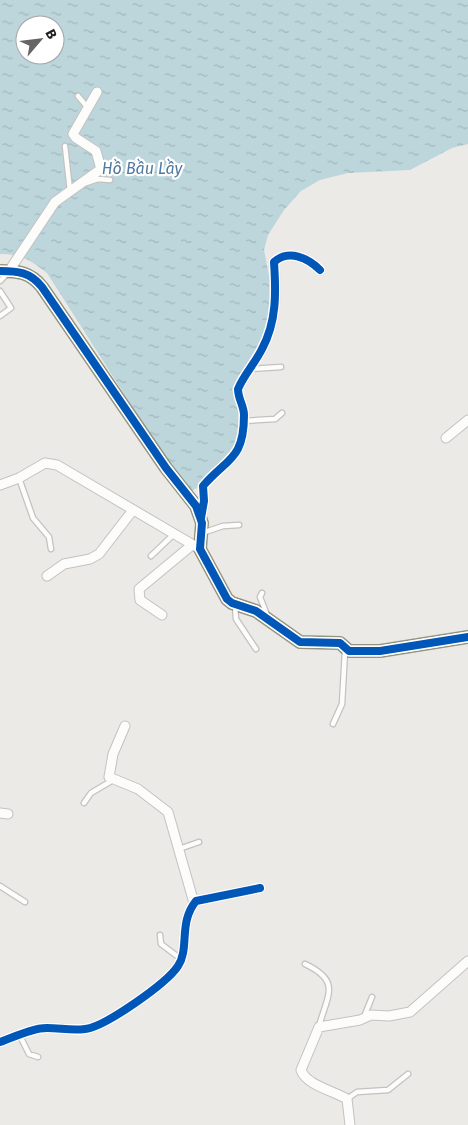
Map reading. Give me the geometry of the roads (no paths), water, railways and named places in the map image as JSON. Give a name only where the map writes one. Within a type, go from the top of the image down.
[{"type":"street","points":[[5,271],[55,202],[101,168],[96,150],[76,138],[73,134],[97,92]]},
{"type":"street","points":[[162,616],[140,600],[139,589],[196,547],[200,534],[204,501],[203,486],[235,455],[241,440],[245,413],[238,389],[263,348],[271,326],[276,290],[274,262],[280,258],[296,256],[311,261],[320,270]]},
{"type":"street","points":[[5,271],[26,273],[36,279],[166,468],[196,506],[201,518]]},
{"type":"street","points":[[446,438],[468,420]]},
{"type":"street","points":[[0,485],[19,478],[46,463],[57,465],[196,547],[227,599],[235,604],[249,608],[300,642],[340,643],[345,650],[380,652],[468,637]]},
{"type":"street","points":[[47,576],[64,564],[90,559],[99,554],[133,510]]},
{"type":"street","points":[[125,726],[114,754],[109,774],[113,780],[138,789],[165,809],[180,849],[194,903]]},
{"type":"street","points":[[0,1042],[44,1028],[74,1030],[95,1026],[123,1011],[171,975],[181,959],[184,927],[194,903],[200,899],[233,895],[253,888],[260,888]]},
{"type":"street","points":[[350,1125],[347,1099],[308,1079],[301,1070],[319,1027],[371,1015],[389,1016],[410,1012],[468,961]]},
{"type":"lane","points":[[78,96],[88,108]]},
{"type":"lane","points":[[65,146],[74,189],[95,180],[110,180]]},
{"type":"lane","points":[[0,281],[5,271]]},
{"type":"lane","points":[[0,292],[11,308],[0,316]]},
{"type":"lane","points":[[250,370],[281,367]]},
{"type":"lane","points":[[244,421],[275,419],[282,413]]},
{"type":"lane","points":[[19,478],[32,518],[49,537],[51,549]]},
{"type":"lane","points":[[200,534],[223,526],[239,525]]},
{"type":"lane","points":[[151,556],[174,534]]},
{"type":"lane","points":[[262,593],[260,597],[268,620]]},
{"type":"lane","points":[[235,604],[234,612],[236,619],[256,649]]},
{"type":"lane","points":[[333,724],[342,704],[345,650]]},
{"type":"lane","points":[[84,803],[91,792],[113,780]]},
{"type":"lane","points":[[180,849],[199,842]]},
{"type":"lane","points":[[0,886],[25,902]]},
{"type":"lane","points":[[160,935],[161,944],[181,959]]},
{"type":"lane","points":[[305,964],[322,972],[330,990],[319,1027]]},
{"type":"lane","points":[[364,1018],[372,997]]},
{"type":"lane","points":[[20,1036],[29,1054],[38,1057]]},
{"type":"lane","points":[[347,1099],[356,1092],[388,1090],[408,1074]]},
{"type":"water","name":"Hồ Bầu Lầy","points":[[0,0],[468,0],[468,144],[452,148],[410,170],[348,173],[320,180],[301,191],[284,210],[268,235],[264,250],[271,286],[272,304],[267,330],[240,382],[242,421],[234,455],[203,484],[190,492],[177,477],[47,273],[25,259],[0,254]]}]
